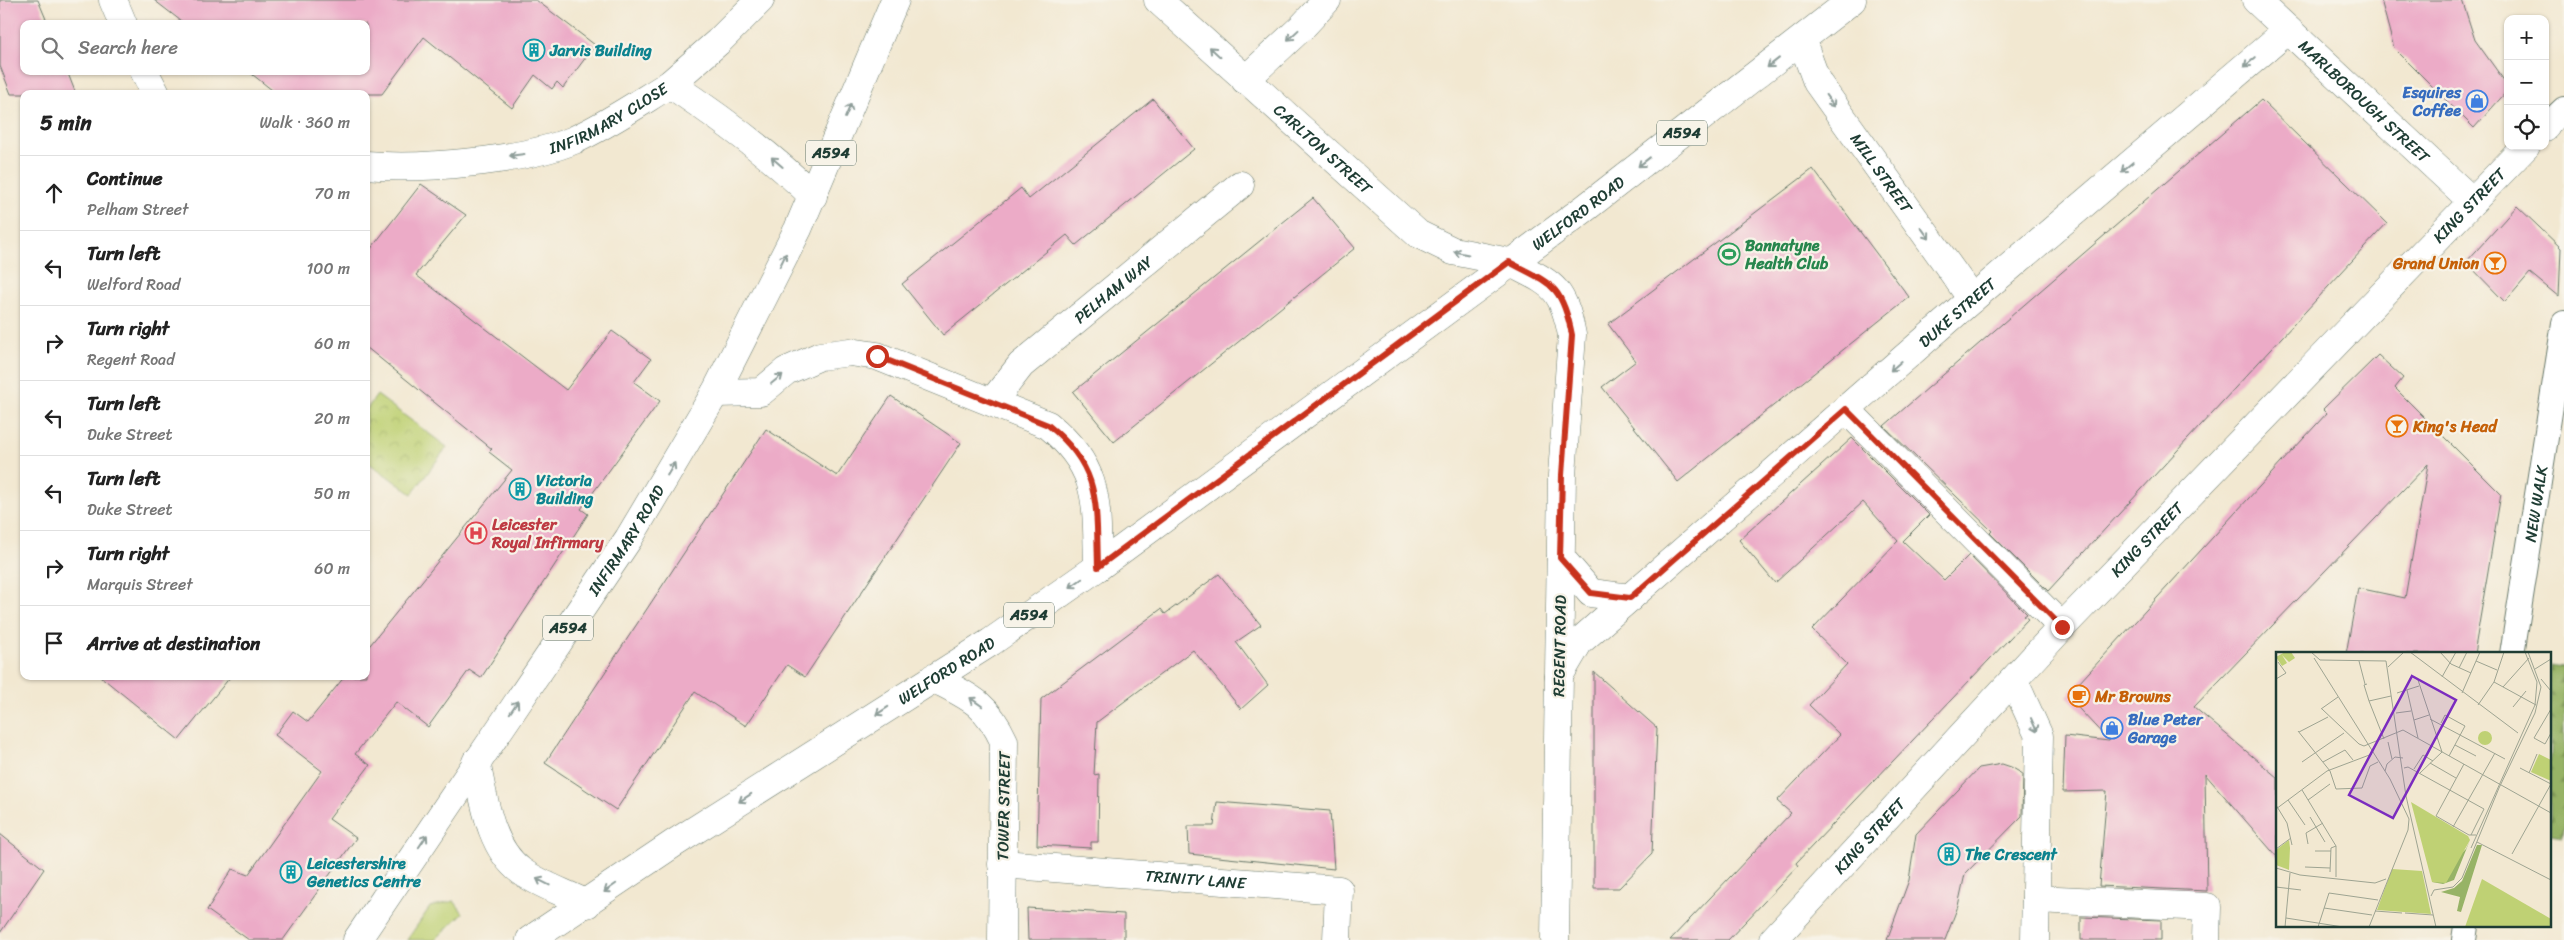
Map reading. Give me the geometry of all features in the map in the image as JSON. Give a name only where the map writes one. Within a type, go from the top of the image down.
[{"type":"street","points":[[112,0],[121,20]]},
{"type":"street","points":[[670,84],[718,42],[760,0]]},
{"type":"street","name":"CARLTON STREET","points":[[1158,0],[1418,234],[1453,251],[1509,262]]},
{"type":"street","points":[[1245,80],[1327,0]]},
{"type":"street","name":"WELFORD ROAD","points":[[530,940],[587,904],[673,844],[991,642],[1098,567],[1584,208],[1802,41],[1852,0]]},
{"type":"street","name":"MARLBOROUGH STREET","points":[[2256,0],[2472,201]]},
{"type":"street","name":"A594","points":[[813,196],[890,4]]},
{"type":"street","name":"DUKE STREET","points":[[1559,676],[1579,642],[1972,299],[2288,30]]},
{"type":"street","name":"MILL STREET","points":[[1802,41],[1817,82],[1972,299]]},
{"type":"street","points":[[146,75],[154,90]]},
{"type":"street","name":"INFIRMARY CLOSE","points":[[370,165],[454,163],[532,153],[573,140],[670,84],[725,121],[778,162],[813,196]]},
{"type":"street","name":"KING STREET","points":[[1773,940],[2062,627],[2522,150]]},
{"type":"street","name":"PELHAM WAY","points":[[993,401],[1021,365],[1240,185]]},
{"type":"street","name":"INFIRMARY ROAD","points":[[357,940],[476,762],[630,538],[715,393],[762,304],[813,196]]},
{"type":"street","name":"REGENT ROAD","points":[[1509,262],[1553,285],[1568,313],[1572,335],[1562,475],[1555,940]]},
{"type":"street","name":"NEW WALK","points":[[2512,652],[2564,323]]},
{"type":"street","points":[[715,393],[760,392],[786,371],[820,356],[850,352],[877,356],[993,401],[1048,425],[1065,439],[1078,456],[1094,493],[1098,514],[1098,567]]},
{"type":"street","points":[[1846,409],[2062,627]]},
{"type":"street","points":[[1560,558],[1591,593],[1630,598]]},
{"type":"street","name":"TOWER STREET","points":[[933,678],[981,704],[995,720],[1004,741],[1002,940]]},
{"type":"street","points":[[2014,681],[2039,736],[2035,940]]},
{"type":"street","points":[[476,762],[493,832],[505,853],[520,871],[587,904]]},
{"type":"street","name":"TRINITY LANE","points":[[1002,864],[1339,890],[1337,940]]},
{"type":"street","points":[[2036,899],[2207,907],[2206,940]]},
{"type":"green space","points":[[377,395],[447,447],[412,494],[370,464],[370,405]]},
{"type":"green space","points":[[2552,665],[2564,667],[2564,822],[2562,836],[2552,834]]},
{"type":"green space","points":[[454,901],[463,913],[435,940],[407,940],[430,907]]},
{"type":"building","points":[[0,0],[38,0],[46,20],[20,20],[20,75],[69,75],[74,90],[20,90],[20,94],[11,94],[0,66]]},
{"type":"building","points":[[154,0],[536,0],[595,45],[563,88],[557,82],[552,89],[535,75],[512,108],[424,37],[382,94],[370,94],[370,90],[272,90],[253,75],[370,75],[370,20],[180,20]]},
{"type":"building","points":[[2381,0],[2462,0],[2475,40],[2504,80],[2504,94],[2474,128],[2394,48]]},
{"type":"building","points":[[1153,99],[1194,149],[1076,245],[1067,235],[943,335],[902,284],[1021,188],[1029,199]]},
{"type":"building","points":[[2261,100],[2387,223],[2048,591],[1990,533],[1992,531],[1884,426]]},
{"type":"building","points":[[1813,169],[1909,297],[1678,482],[1602,387],[1636,361],[1608,324]]},
{"type":"building","name":"Victoria Building","points":[[421,184],[466,215],[416,275],[566,390],[612,331],[651,359],[634,382],[660,401],[581,509],[588,514],[481,678],[469,670],[428,727],[396,702],[355,754],[370,765],[329,819],[356,838],[283,940],[249,940],[207,910],[232,869],[248,875],[322,771],[275,735],[293,711],[308,722],[342,680],[370,680],[370,645],[512,470],[489,452],[492,449],[370,350],[370,250]]},
{"type":"building","points":[[1313,198],[1355,248],[1114,442],[1073,392]]},
{"type":"building","points":[[2517,206],[2561,248],[2559,297],[2530,273],[2505,302],[2466,262]]},
{"type":"building","points":[[2378,355],[2403,378],[2395,388],[2501,494],[2474,652],[2346,652],[2358,588],[2405,598],[2428,464],[2194,707],[2276,776],[2276,856],[2205,774],[2207,891],[2099,886],[2107,791],[2063,792],[2065,736],[2109,741],[2067,696],[2327,413],[2323,409]]},
{"type":"building","points":[[891,396],[961,443],[805,677],[787,665],[746,726],[695,692],[616,810],[545,763],[766,429],[837,476]]},
{"type":"building","points":[[1852,438],[1929,515],[1903,541],[1944,580],[1969,555],[2027,614],[2024,616],[2028,619],[1796,863],[1798,866],[1728,940],[1670,940],[1791,813],[1777,801],[1840,735],[1809,705],[1847,664],[1812,630],[1898,541],[1863,502],[1775,583],[1739,540]]},
{"type":"building","points":[[1219,574],[1261,625],[1236,642],[1268,685],[1241,709],[1193,650],[1097,722],[1094,775],[1099,774],[1098,842],[1091,842],[1091,848],[1037,845],[1041,699],[1161,609],[1165,614]]},
{"type":"building","points":[[1594,672],[1657,728],[1652,854],[1619,888],[1594,888]]},
{"type":"building","points":[[105,680],[228,680],[179,740]]},
{"type":"building","name":"The Crescent","points":[[2002,764],[2023,774],[2022,816],[1965,874],[1958,906],[1945,940],[1887,940],[1909,880],[1916,834],[1979,768]]},
{"type":"building","points":[[1217,802],[1330,811],[1334,869],[1189,854],[1188,826],[1214,826]]},
{"type":"building","points":[[0,834],[44,869],[0,933]]},
{"type":"building","points":[[1027,908],[1124,914],[1124,940],[1028,940]]},
{"type":"building","points":[[2081,917],[2161,920],[2161,940],[2081,940]]},
{"type":"place","name":"Jarvis Building","points":[[534,50]]},
{"type":"place","name":"Esquires Coffee","points":[[2477,101]]},
{"type":"place","name":"Bannatyne Health Club","points":[[1729,254]]},
{"type":"place","name":"Grand Union","points":[[2495,263]]},
{"type":"place","name":"King's Head","points":[[2397,426]]},
{"type":"place","name":"Victoria Building","points":[[520,489]]},
{"type":"place","name":"Leicester Royal Infirmary","points":[[476,533]]},
{"type":"place","name":"Mr Browns","points":[[2079,696]]},
{"type":"place","name":"Blue Peter Garage","points":[[2112,728]]},
{"type":"place","name":"The Crescent","points":[[1949,854]]},
{"type":"place","name":"Leicestershire Genetics Centre","points":[[291,872]]},
{"type":"route","points":[[877,356],[938,382],[993,401],[1048,425],[1065,439],[1078,456],[1088,475],[1094,493],[1098,514],[1098,567],[1509,262],[1553,285],[1568,313],[1572,335],[1562,475],[1560,558],[1591,593],[1630,598],[1846,409],[2062,627]]}]
